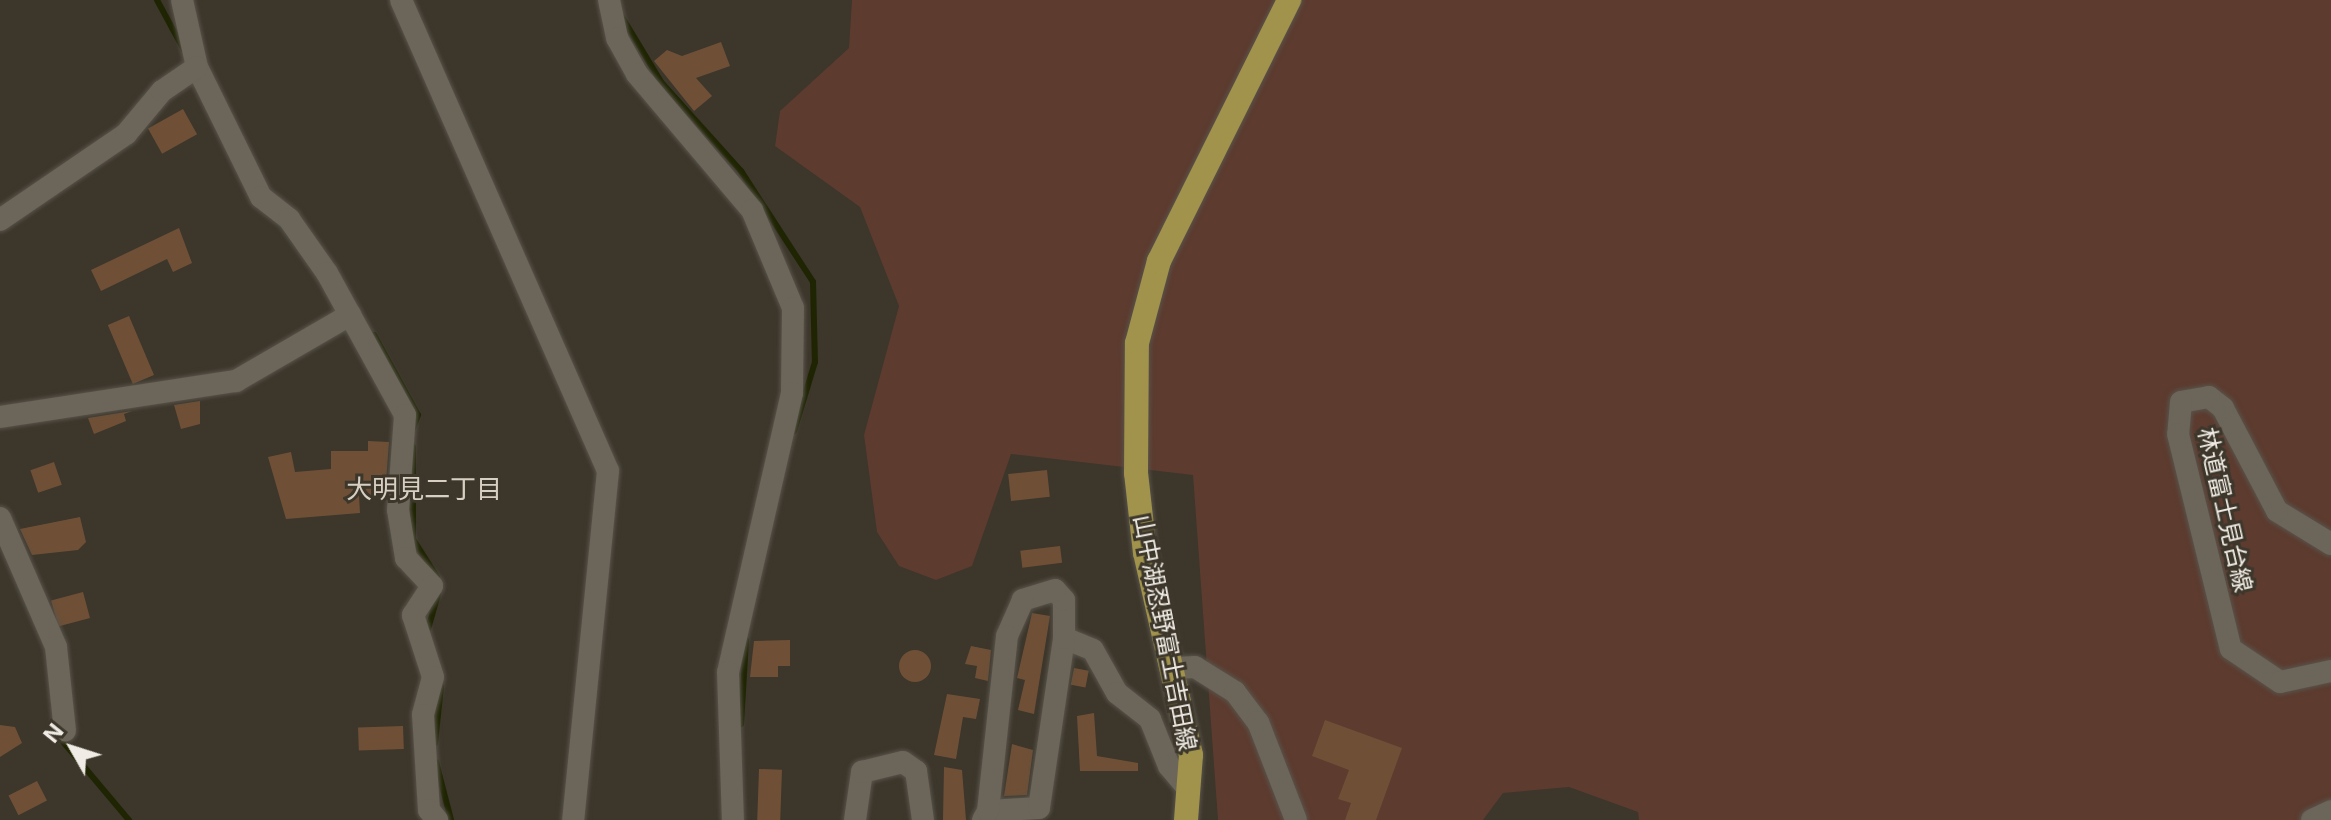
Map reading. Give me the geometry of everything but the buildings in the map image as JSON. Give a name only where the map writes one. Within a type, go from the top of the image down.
[{"type":"main road","name":"山中湖忍野富士吉田線","points":[[1186,820],[1191,755],[1176,668],[1145,553],[1136,473],[1137,343],[1159,261],[1289,0]]},
{"type":"street","points":[[182,0],[197,67],[261,197],[289,219],[350,315],[405,415],[398,510],[406,558],[432,586],[413,615],[433,677],[423,715],[429,810],[437,820]]},
{"type":"street","points":[[401,0],[608,471],[573,820]]},
{"type":"street","points":[[609,0],[617,38],[637,74],[752,210],[793,308],[792,393],[728,672],[733,820]]},
{"type":"street","points":[[0,220],[126,134],[162,91],[197,67]]},
{"type":"street","points":[[0,417],[236,381],[350,315]]},
{"type":"street","name":"林道富士見台線","points":[[2331,544],[2277,511],[2223,408],[2209,397],[2181,402],[2178,434],[2231,649],[2280,682],[2331,671]]},
{"type":"street","points":[[0,518],[56,647],[65,731]]},
{"type":"street","points":[[1055,590],[1064,600],[1064,638],[1039,808],[986,816],[1007,636],[1023,600],[1055,590]]},
{"type":"street","points":[[1064,638],[1093,650],[1117,693],[1150,719],[1169,766],[1188,789]]},
{"type":"street","points":[[1176,668],[1217,678],[1243,702],[1258,722],[1296,820]]},
{"type":"street","points":[[855,820],[862,772],[903,762],[916,771],[923,820]]},
{"type":"street","points":[[2312,820],[2331,811]]},
{"type":"shaded area","points":[[852,0],[2331,0],[2331,820],[1639,820],[1638,812],[1569,787],[1503,793],[1483,820],[1218,820],[1193,475],[1011,454],[972,566],[936,580],[899,566],[877,532],[864,435],[899,306],[860,207],[775,146],[780,111],[849,48]]},
{"type":"waterway","points":[[157,0],[184,50]]},
{"type":"waterway","points":[[622,17],[661,82],[741,171],[813,282],[815,362],[794,431]]},
{"type":"waterway","points":[[374,335],[418,415],[413,428]]},
{"type":"waterway","points":[[413,447],[413,539],[437,577]]},
{"type":"waterway","points":[[428,629],[438,594]]},
{"type":"waterway","points":[[741,724],[746,640]]},
{"type":"waterway","points":[[435,743],[441,686]]},
{"type":"waterway","points":[[59,737],[129,820]]},
{"type":"waterway","points":[[436,762],[451,820]]},
{"type":"district","name":"大明見二丁目","points":[[424,489]]}]
